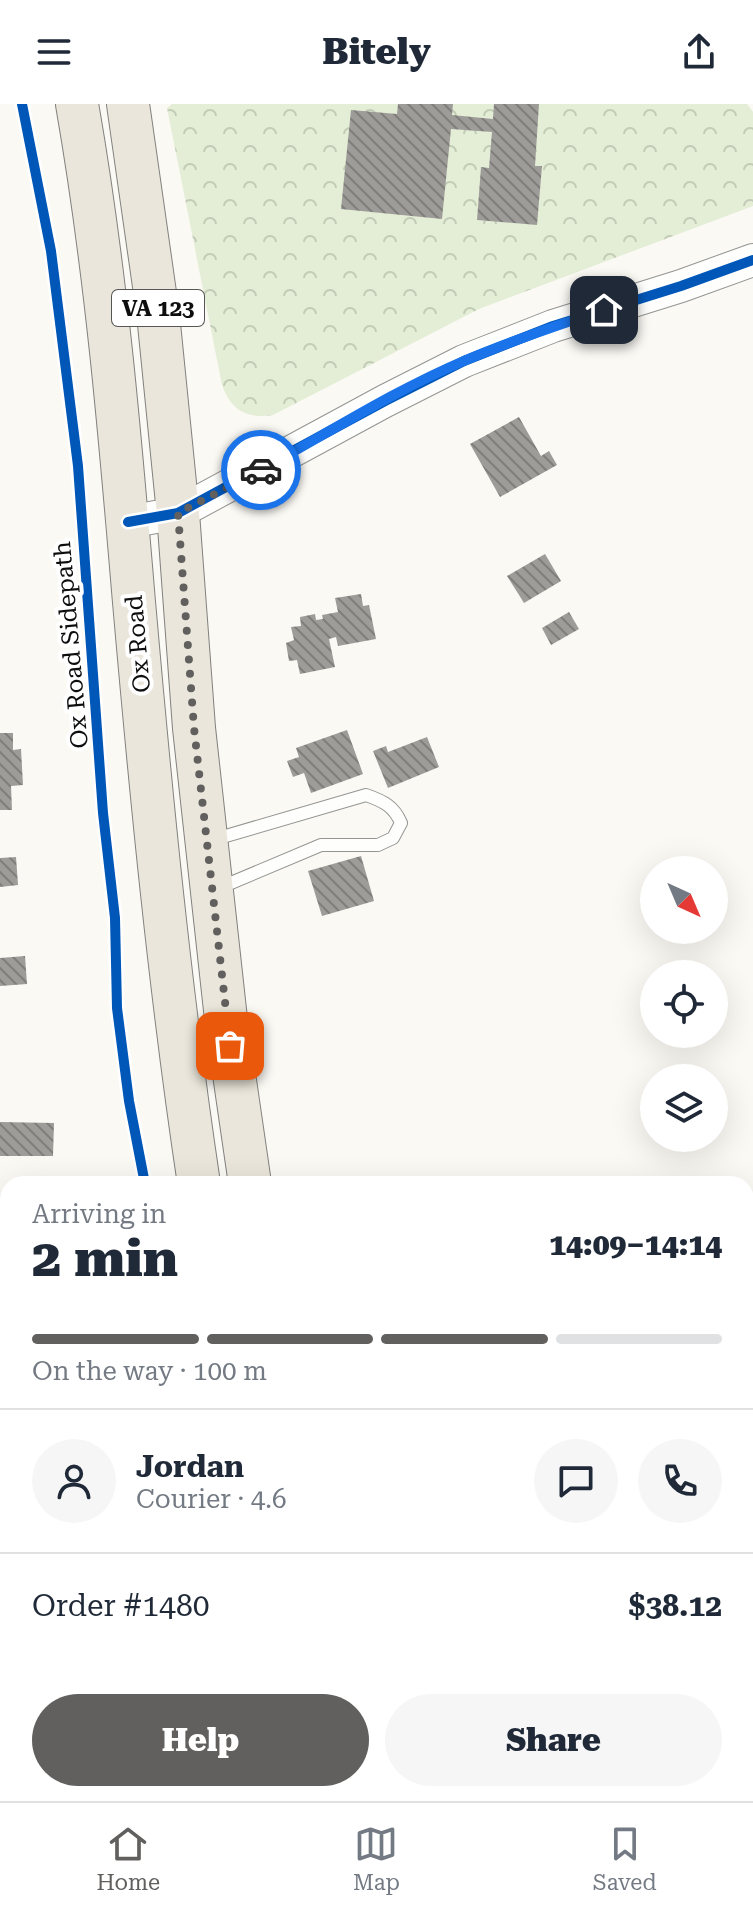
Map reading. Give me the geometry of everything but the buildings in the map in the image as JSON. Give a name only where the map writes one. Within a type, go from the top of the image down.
[{"type":"main road","name":"Ox Road","points":[[77,104],[113,347],[155,832],[198,1176]]},
{"type":"main road","name":"Ox Road","points":[[128,104],[158,314],[178,513],[194,728],[226,1019],[249,1176]]},
{"type":"street","points":[[128,522],[178,513],[464,361],[553,326],[753,260]]},
{"type":"lane","points":[[207,842],[366,795],[383,801],[396,811],[401,823],[393,838],[378,845],[321,845],[212,891]]},
{"type":"green space","points":[[172,104],[747,104],[753,112],[753,206],[479,309],[273,415],[255,416],[235,407],[222,385],[167,108]]},
{"type":"cycle path","name":"Ox Road Sidepath","points":[[22,104],[51,251],[78,466],[103,813],[115,918],[117,1008],[129,1101],[143,1176]]},
{"type":"cycle path","points":[[128,522],[178,513],[464,361],[553,326],[753,260]]},
{"type":"way so far","points":[[230,1046],[194,728],[178,513],[261,470]]},
{"type":"route","points":[[261,470],[464,361],[553,326],[604,310]]}]
